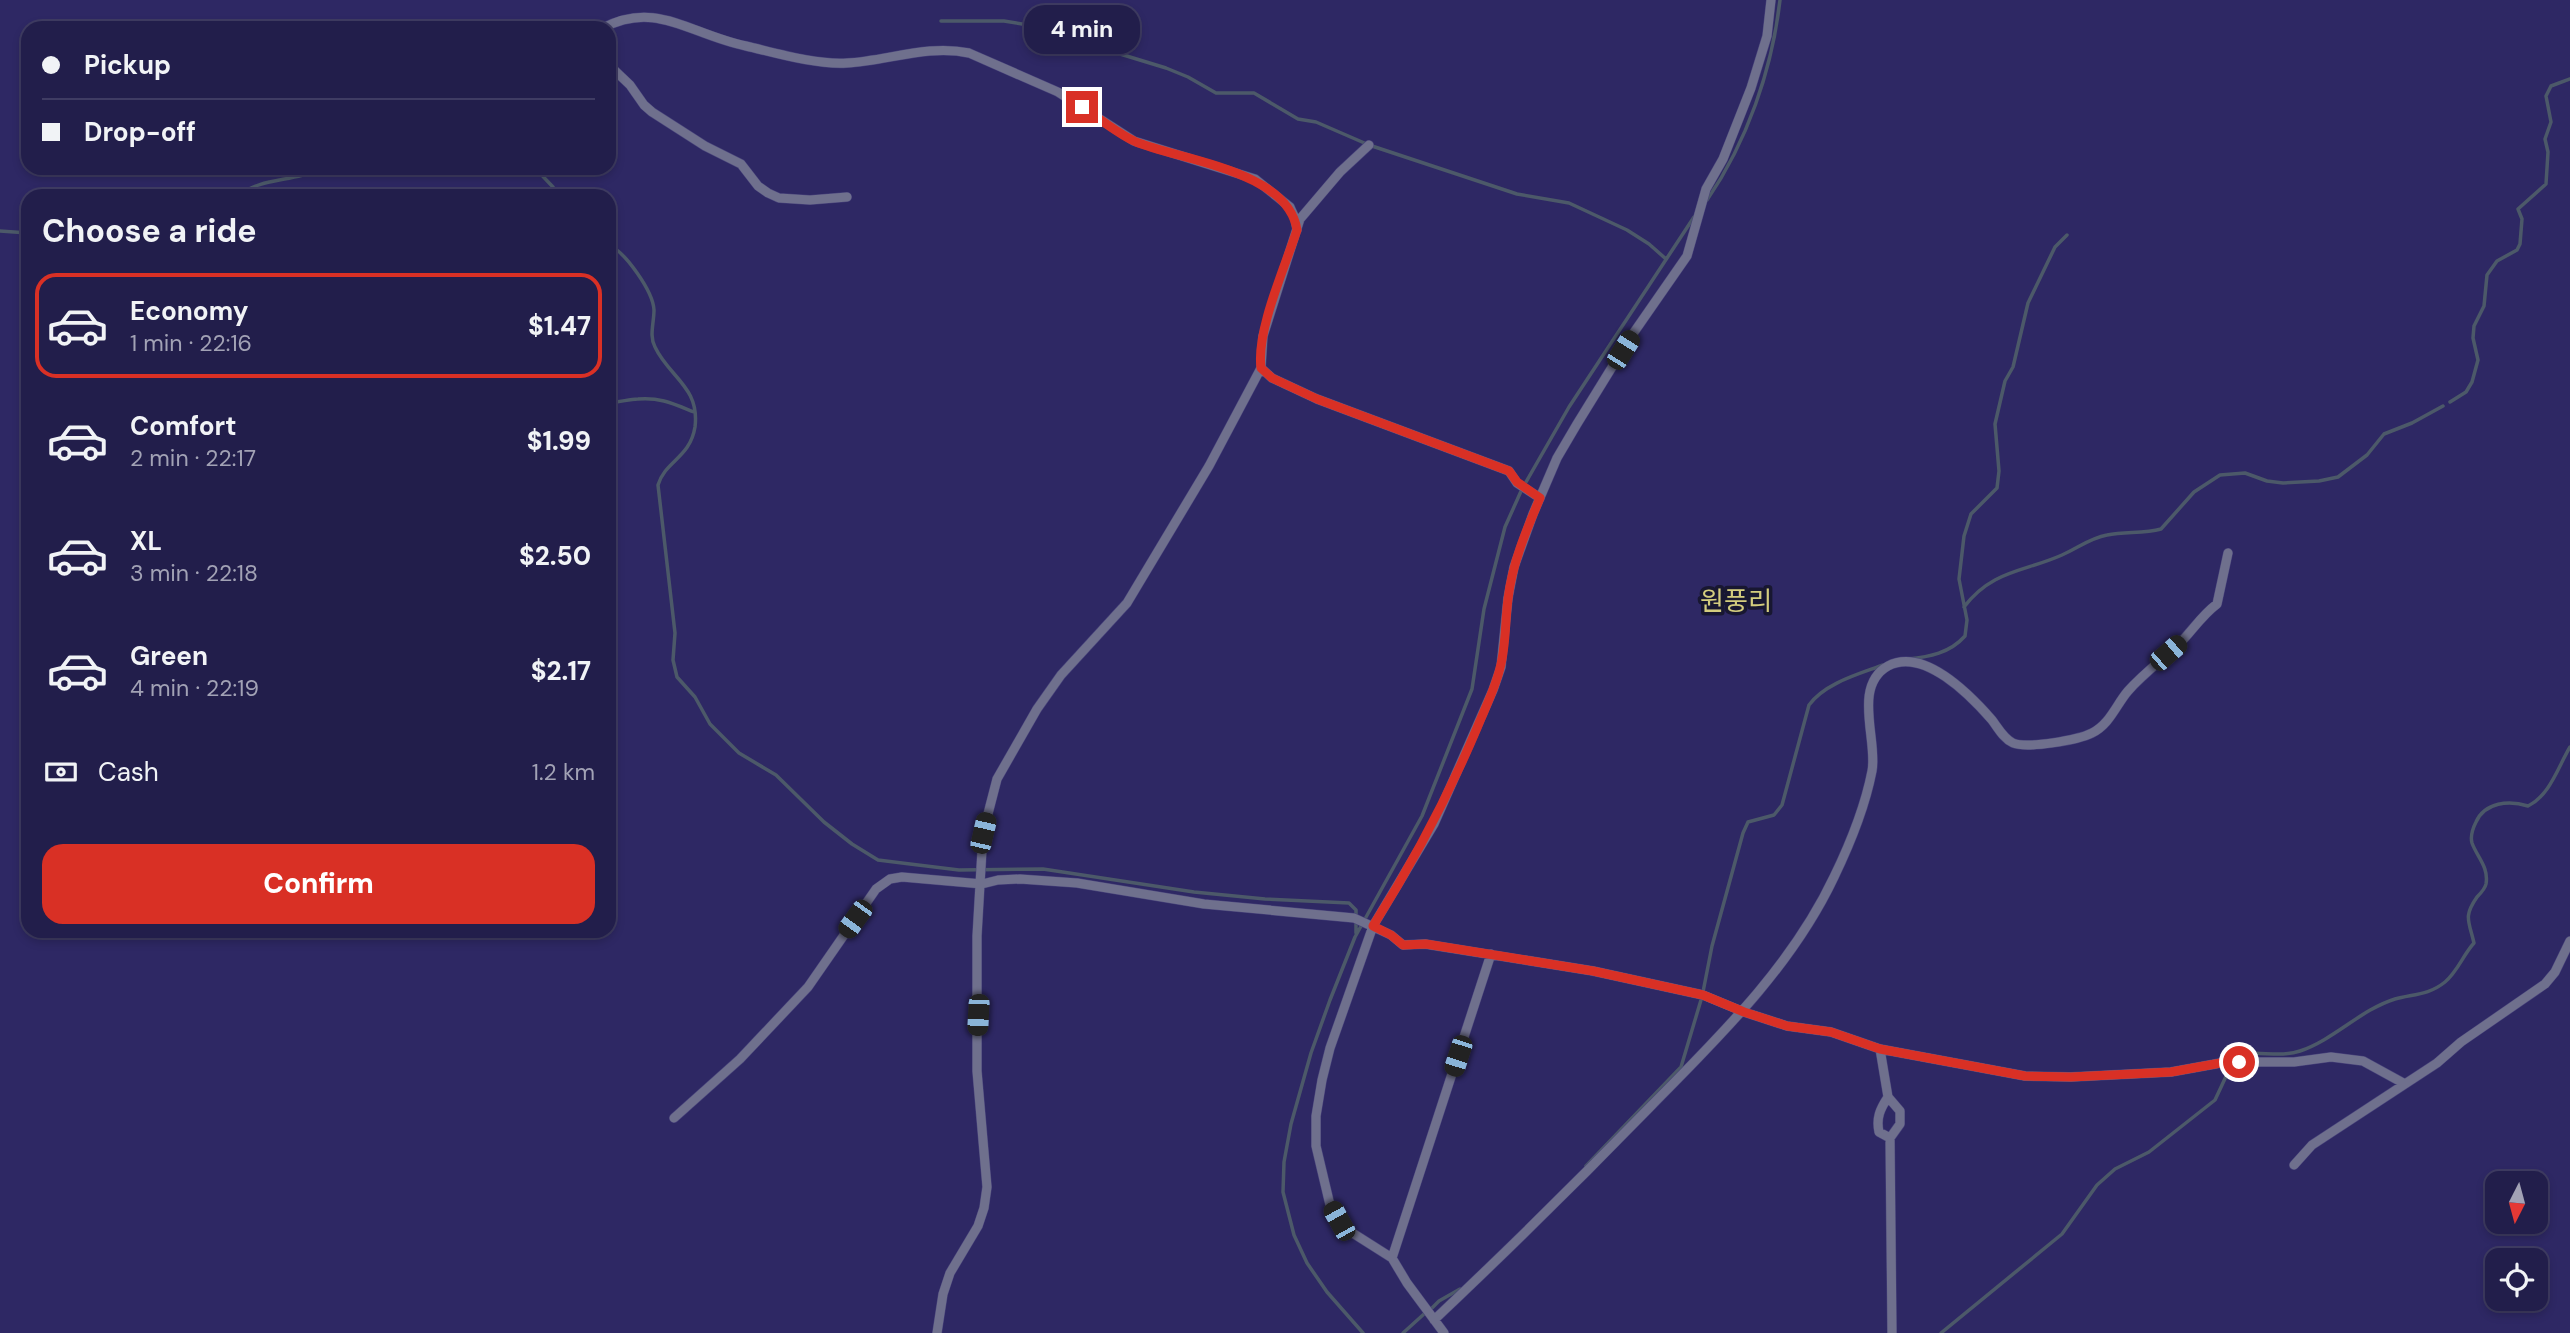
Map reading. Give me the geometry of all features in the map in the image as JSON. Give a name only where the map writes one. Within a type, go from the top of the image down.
[{"type":"street","points":[[1444,1333],[1392,1258],[1364,1243],[1339,1221],[1330,1205],[1315,1146],[1316,1116],[1331,1048],[1373,926],[1434,824],[1493,690],[1501,667],[1514,567],[1523,538],[1557,458],[1630,338],[1687,256],[1706,189],[1723,159],[1751,88],[1767,36],[1772,0]]},
{"type":"street","points":[[611,21],[626,8]]},
{"type":"street","points":[[675,13],[706,31],[742,46],[827,62],[846,64],[934,50],[969,53],[1058,92],[1133,141],[1255,179],[1290,207],[1297,230]]},
{"type":"street","points":[[616,71],[631,85],[643,105],[705,145],[741,164],[758,186],[768,193],[779,198],[810,200],[847,197]]},
{"type":"street","points":[[937,1333],[943,1294],[950,1273],[978,1226],[988,1187],[977,1071],[977,936],[983,833],[997,779],[1037,709],[1061,675],[1127,603],[1209,466],[1261,368],[1263,336],[1300,219],[1340,172],[1369,145]]},
{"type":"street","points":[[1261,368],[1272,378],[1317,399],[1509,471],[1517,482],[1540,498]]},
{"type":"street","points":[[1434,1320],[1566,1193],[1744,1012],[1806,926],[1843,858],[1873,768],[1869,695],[1877,677],[1888,666],[1917,663],[1932,668],[1964,690],[2009,741],[2020,745],[2079,738],[2105,724],[2126,693],[2181,643],[2206,612],[2217,604],[2228,553]]},
{"type":"street","points":[[674,1118],[740,1059],[808,987],[876,889],[890,879],[902,877],[982,884],[1020,879],[1077,883],[1204,904],[1354,918],[1391,935],[1403,945],[1426,944],[1593,971],[1703,995],[1787,1026],[1831,1032],[1880,1049],[2002,1073],[2044,1078],[2171,1072],[2226,1062],[2294,1062],[2331,1057],[2363,1061],[2405,1084]]},
{"type":"street","points":[[2294,1165],[2312,1145],[2437,1063],[2461,1042],[2545,984],[2555,971],[2570,941]]},
{"type":"street","points":[[1392,1258],[1491,954]]},
{"type":"street","points":[[1880,1049],[1888,1097],[1900,1111],[1900,1124],[1890,1138],[1892,1333]]},
{"type":"street","points":[[1888,1097],[1877,1121],[1879,1132],[1890,1138]]},
{"type":"waterway","points":[[1707,200],[1734,154],[1756,104],[1771,53],[1780,0]]},
{"type":"waterway","points":[[941,21],[1004,21],[1064,31],[1071,39],[1166,68],[1216,93],[1254,93],[1298,119],[1316,122],[1369,145],[1517,194],[1569,203],[1627,230],[1666,259]]},
{"type":"waterway","points":[[2450,402],[2466,392],[2472,382],[2478,360],[2473,338],[2474,326],[2484,306],[2487,275],[2497,261],[2517,250],[2522,219],[2518,209],[2546,184],[2548,152],[2545,139],[2551,122],[2546,96],[2551,86],[2570,79]]},
{"type":"waterway","points":[[249,189],[303,175]]},
{"type":"waterway","points":[[542,175],[554,189]]},
{"type":"waterway","points":[[1363,1333],[1327,1292],[1307,1263],[1294,1235],[1283,1192],[1284,1162],[1291,1124],[1311,1053],[1355,937],[1422,816],[1472,689],[1484,609],[1505,527],[1522,489],[1569,407],[1694,217]]},
{"type":"waterway","points":[[0,231],[21,232]]},
{"type":"waterway","points":[[1908,659],[1939,653],[1965,636],[1967,620],[1959,579],[1964,536],[1971,514],[1997,488],[1999,471],[1995,424],[2005,381],[2013,367],[2028,303],[2055,247],[2067,235]]},
{"type":"waterway","points":[[616,250],[630,264],[649,293],[654,310],[653,343],[688,392],[695,413],[695,427],[688,446],[666,470],[658,485],[675,633],[673,660],[677,677],[695,697],[710,724],[739,753],[776,775],[824,822],[878,860],[959,870],[1043,869],[1194,892],[1349,903],[1356,910],[1356,933]]},
{"type":"waterway","points":[[616,402],[653,399],[694,412]]},
{"type":"waterway","points":[[1964,607],[1997,579],[2048,561],[2095,538],[2161,529],[2194,492],[2220,475],[2245,473],[2267,481],[2283,483],[2338,477],[2367,455],[2384,434],[2443,406]]},
{"type":"waterway","points":[[1703,992],[1712,946],[1743,833],[1748,822],[1774,815],[1782,805],[1809,705],[1833,685],[1883,665]]},
{"type":"waterway","points":[[1941,1333],[2062,1234],[2097,1185],[2115,1169],[2149,1152],[2215,1100],[2236,1055],[2300,1051],[2313,1046],[2382,1004],[2427,992],[2445,982],[2474,943],[2469,915],[2486,884],[2484,867],[2471,840],[2476,822],[2485,810],[2498,804],[2528,806],[2536,801],[2548,788],[2570,747]]},
{"type":"waterway","points":[[1586,1166],[1681,1067],[1701,1000]]},
{"type":"waterway","points":[[1431,1309],[1460,1289]]},
{"type":"waterway","points":[[1403,1333],[1424,1314]]},
{"type":"district","name":"원풍리","points":[[1736,601]]},
{"type":"route","points":[[1082,107],[1133,141],[1255,179],[1290,207],[1297,230],[1267,320],[1261,348],[1261,368],[1272,378],[1390,428],[1509,471],[1517,482],[1540,498],[1514,567],[1501,667],[1493,690],[1434,824],[1373,926],[1403,945],[1426,944],[1593,971],[1703,995],[1787,1026],[1831,1032],[1880,1049],[2002,1073],[2044,1078],[2071,1077],[2171,1072],[2239,1062]]}]
